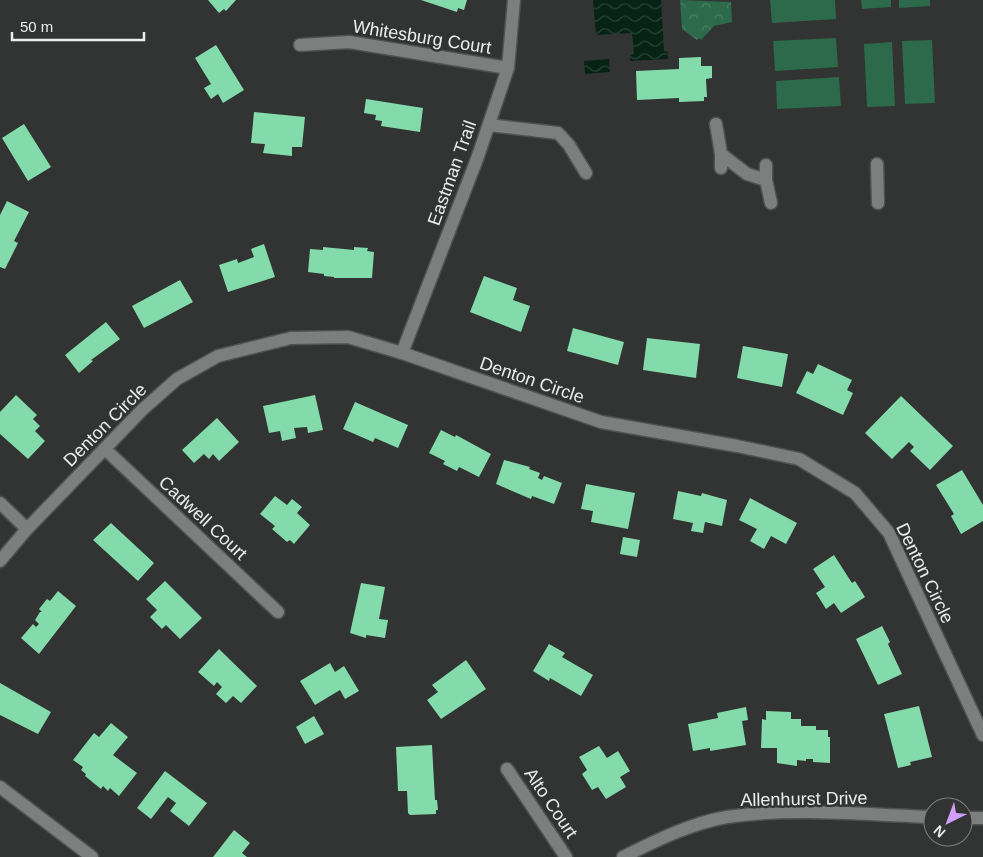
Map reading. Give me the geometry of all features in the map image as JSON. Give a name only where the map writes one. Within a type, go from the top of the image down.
[{"type":"street","name":"Eastman Trail","points":[[402,352],[489,125],[508,68],[514,0]]},
{"type":"street","name":"Whitesburg Court","points":[[300,45],[349,42],[508,68]]},
{"type":"street","points":[[716,124],[722,154],[721,168]]},
{"type":"street","points":[[489,125],[558,133],[569,145],[586,173]]},
{"type":"street","points":[[722,154],[747,174],[766,180]]},
{"type":"street","points":[[877,164],[878,204]]},
{"type":"street","points":[[766,165],[766,180],[771,203]]},
{"type":"street","name":"Denton Circle","points":[[0,561],[27,529],[142,410],[177,379],[218,356],[291,338],[348,337],[402,352],[600,422],[799,459],[855,493],[889,533],[983,735]]},
{"type":"street","name":"Cadwell Court","points":[[105,449],[278,612]]},
{"type":"street","points":[[0,503],[27,529]]},
{"type":"street","name":"Alto Court","points":[[507,769],[566,857]]},
{"type":"street","points":[[0,787],[92,857]]},
{"type":"street","name":"Allenhurst Drive","points":[[623,857],[663,837],[726,818],[793,814],[923,817]]},
{"type":"green space","points":[[680,0],[731,2],[732,22],[714,26],[701,40],[699,38],[697,40],[682,29]]},
{"type":"green space","points":[[770,0],[835,0],[836,19],[772,23]]},
{"type":"green space","points":[[861,0],[891,0],[891,7],[862,9]]},
{"type":"green space","points":[[899,0],[930,0],[930,6],[899,8]]},
{"type":"green space","points":[[836,38],[838,67],[775,71],[773,41]]},
{"type":"green space","points":[[932,40],[935,103],[905,104],[902,41]]},
{"type":"green space","points":[[892,42],[895,106],[867,107],[864,44]]},
{"type":"green space","points":[[839,77],[841,106],[777,109],[776,81]]},
{"type":"water","points":[[593,0],[661,0],[664,51],[668,52],[668,59],[630,61],[630,55],[634,54],[632,33],[596,35]]},
{"type":"water","points":[[609,59],[610,72],[585,74],[584,61]]},
{"type":"building","points":[[208,0],[236,0],[226,11],[224,9],[219,13]]},
{"type":"building","points":[[421,0],[467,0],[464,10],[458,8],[457,12]]},
{"type":"building","points":[[216,45],[244,90],[223,103],[218,94],[211,99],[204,88],[211,84],[195,58]]},
{"type":"building","points":[[701,57],[701,66],[712,66],[712,78],[706,79],[707,97],[704,97],[704,101],[679,102],[679,98],[637,100],[636,71],[679,69],[679,58]]},
{"type":"building","points":[[366,99],[423,108],[420,132],[381,126],[382,121],[375,120],[376,115],[364,113]]},
{"type":"building","points":[[254,112],[305,117],[302,147],[292,147],[292,156],[263,153],[265,144],[251,143]]},
{"type":"building","points":[[24,124],[51,167],[28,181],[2,138]]},
{"type":"building","points":[[7,201],[29,212],[14,241],[18,243],[5,269],[0,267],[0,215]]},
{"type":"building","points":[[264,244],[275,277],[228,292],[219,265],[237,259],[238,263],[254,257],[251,249]]},
{"type":"building","points":[[323,247],[354,250],[354,247],[368,248],[367,251],[374,252],[372,278],[334,278],[324,276],[324,274],[308,272],[310,249],[323,250]]},
{"type":"building","points":[[484,276],[517,288],[513,300],[530,306],[521,332],[470,312]]},
{"type":"building","points":[[180,280],[193,302],[144,328],[132,306]]},
{"type":"building","points":[[106,322],[120,339],[91,360],[93,361],[79,373],[65,355]]},
{"type":"building","points":[[573,328],[624,342],[618,365],[567,351]]},
{"type":"building","points":[[647,338],[700,344],[696,378],[643,370]]},
{"type":"building","points":[[743,346],[788,354],[782,387],[737,378]]},
{"type":"building","points":[[818,364],[852,380],[847,390],[853,393],[843,415],[796,393],[807,371],[813,374]]},
{"type":"building","points":[[16,395],[37,415],[33,419],[40,426],[35,431],[45,441],[28,459],[0,434],[0,412]]},
{"type":"building","points":[[315,395],[323,430],[308,433],[307,427],[294,428],[296,438],[282,441],[280,431],[269,433],[263,406]]},
{"type":"building","points":[[901,396],[953,446],[930,470],[910,451],[914,447],[909,442],[892,459],[865,433]]},
{"type":"building","points":[[355,402],[408,425],[398,448],[375,438],[373,442],[343,429]]},
{"type":"building","points":[[217,418],[239,442],[219,461],[213,454],[209,459],[204,454],[194,463],[182,450]]},
{"type":"building","points":[[441,430],[455,437],[456,435],[491,454],[479,477],[459,467],[457,471],[443,464],[445,461],[429,453]]},
{"type":"building","points":[[504,460],[530,467],[529,469],[540,473],[538,478],[542,480],[544,476],[562,483],[554,504],[532,496],[531,499],[496,484]]},
{"type":"building","points":[[962,470],[983,505],[983,521],[961,534],[951,516],[954,514],[936,485]]},
{"type":"building","points":[[586,484],[635,493],[628,529],[591,522],[593,511],[581,509]]},
{"type":"building","points":[[678,491],[701,496],[702,493],[727,500],[722,526],[705,522],[703,533],[691,531],[693,523],[673,519]]},
{"type":"building","points":[[275,496],[287,505],[292,499],[302,507],[297,513],[310,525],[294,544],[290,540],[287,542],[272,529],[275,526],[260,514]]},
{"type":"building","points":[[750,498],[797,523],[786,544],[771,536],[764,549],[750,541],[757,529],[739,520]]},
{"type":"building","points":[[111,523],[154,563],[138,581],[93,540]]},
{"type":"building","points":[[623,537],[640,540],[637,557],[620,554]]},
{"type":"building","points":[[834,555],[852,583],[855,581],[865,597],[841,613],[834,603],[826,609],[816,593],[825,587],[813,569]]},
{"type":"building","points":[[165,581],[202,618],[180,639],[166,625],[162,629],[150,617],[157,610],[146,599]]},
{"type":"building","points":[[361,583],[385,587],[379,619],[388,620],[385,638],[366,635],[366,638],[350,633]]},
{"type":"building","points":[[58,591],[76,606],[39,654],[21,638],[33,624],[36,627],[39,624],[35,620],[40,612],[42,612],[39,609],[47,599],[50,601]]},
{"type":"building","points":[[882,626],[902,674],[878,685],[856,639]]},
{"type":"building","points":[[549,644],[565,653],[562,657],[593,675],[581,696],[550,678],[549,681],[533,671]]},
{"type":"building","points":[[219,649],[257,686],[241,703],[233,696],[226,703],[216,694],[222,687],[217,682],[214,686],[198,672]]},
{"type":"building","points":[[466,660],[486,689],[441,719],[427,700],[438,692],[432,685]]},
{"type":"building","points":[[330,663],[335,672],[344,666],[359,691],[345,699],[340,690],[315,705],[300,681]]},
{"type":"building","points":[[0,683],[51,712],[38,734],[0,715]]},
{"type":"building","points":[[919,706],[932,757],[910,762],[911,765],[898,768],[884,714]]},
{"type":"building","points":[[746,707],[748,720],[742,721],[746,745],[710,751],[710,748],[693,751],[688,724],[718,718],[717,713]]},
{"type":"building","points":[[766,711],[791,712],[791,719],[801,719],[801,726],[816,726],[816,730],[828,730],[828,737],[830,737],[830,763],[813,762],[813,759],[806,759],[806,761],[797,760],[797,766],[777,763],[777,748],[761,748],[762,719],[766,720]]},
{"type":"building","points":[[314,716],[324,734],[305,744],[296,727]]},
{"type":"building","points":[[111,723],[128,737],[113,755],[137,773],[119,796],[110,788],[108,791],[103,786],[101,789],[85,776],[86,774],[81,770],[83,767],[73,760],[94,733],[99,737]]},
{"type":"building","points":[[432,745],[435,800],[437,800],[438,810],[436,810],[436,814],[410,815],[408,813],[407,791],[398,791],[396,747]]},
{"type":"building","points":[[599,746],[607,758],[618,751],[630,771],[620,777],[626,787],[606,799],[598,787],[592,790],[582,774],[587,770],[579,757]]},
{"type":"building","points":[[165,771],[207,803],[189,826],[170,811],[176,803],[168,797],[151,819],[137,808]]},
{"type":"building","points":[[234,830],[250,843],[242,853],[247,857],[213,857]]}]
